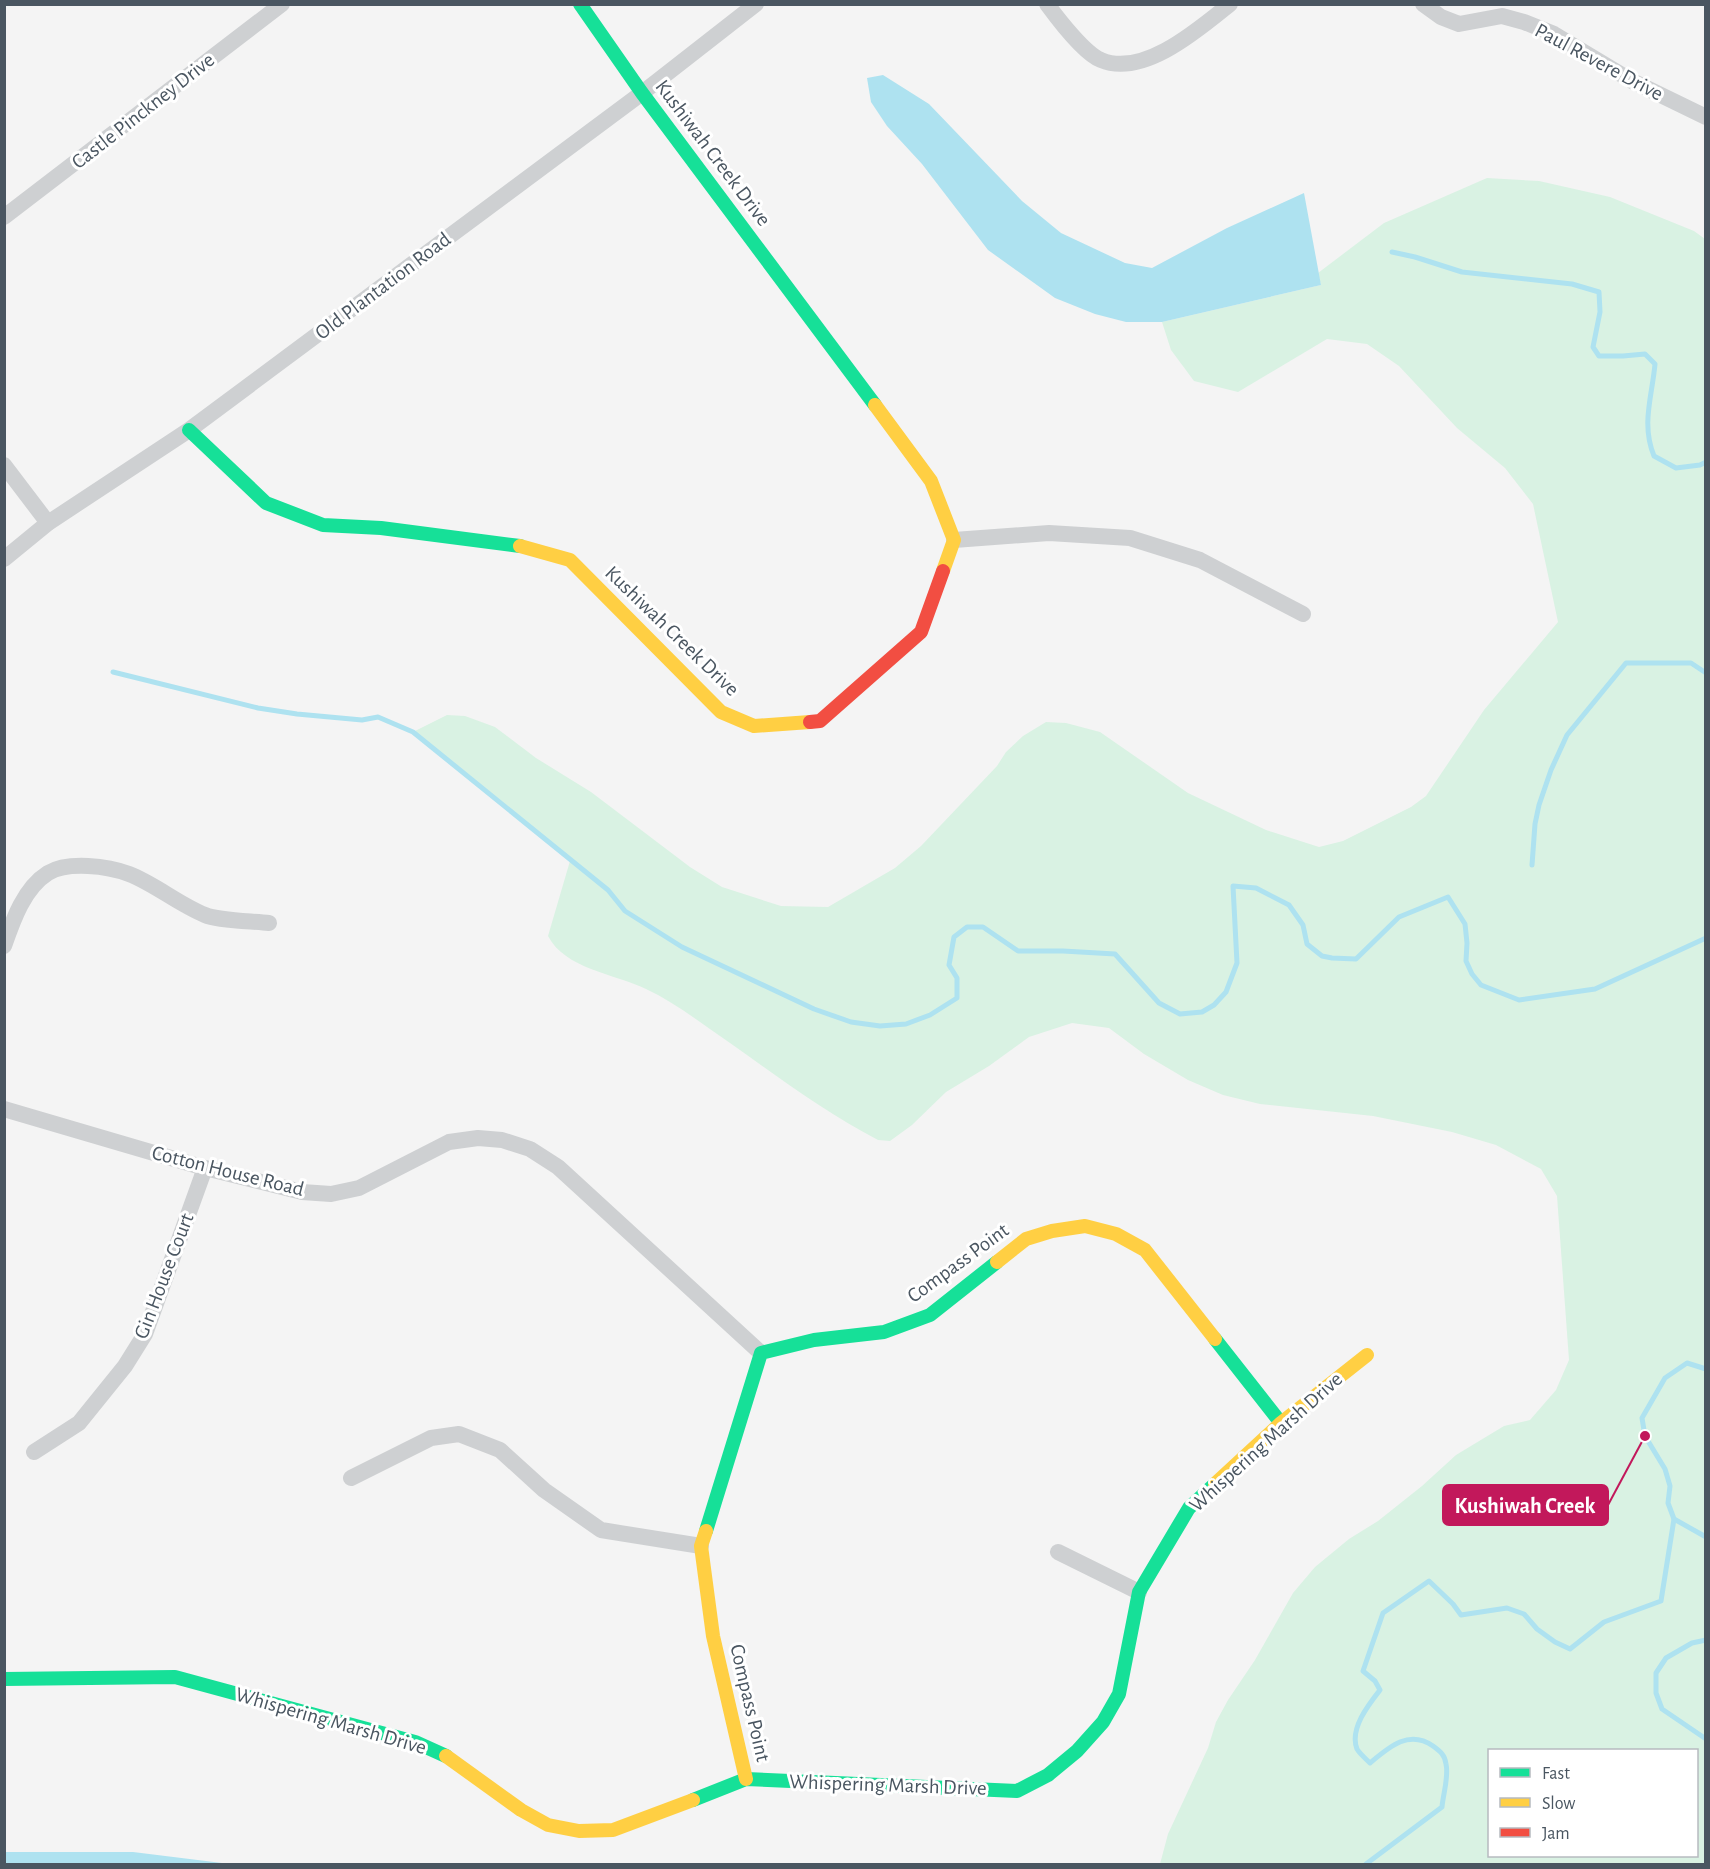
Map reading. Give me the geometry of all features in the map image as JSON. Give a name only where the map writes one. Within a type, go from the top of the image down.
[{"type":"street","name":"Castle Pinckney Drive","points":[[4,218],[282,4]]},
{"type":"street","name":"Kushiwah Creek Drive","points":[[189,430],[266,503],[322,525],[381,528],[520,546],[570,560],[721,712],[754,726],[820,721],[921,632],[954,540],[931,481],[642,93],[580,4]]},
{"type":"street","name":"Old Plantation Road","points":[[4,559],[48,523],[189,430],[642,93],[756,4]]},
{"type":"street","points":[[1047,4],[1069,32],[1100,60],[1124,65],[1154,58],[1230,4]]},
{"type":"street","name":"Paul Revere Drive","points":[[1424,4],[1441,17],[1460,24],[1502,16],[1554,34],[1632,81],[1706,117]]},
{"type":"street","points":[[4,465],[48,523]]},
{"type":"street","points":[[954,540],[1049,533],[1130,538],[1200,560],[1303,614]]},
{"type":"street","points":[[4,946],[28,892],[49,872],[78,865],[104,866],[129,874],[208,916],[268,923]]},
{"type":"street","name":"Cotton House Road","points":[[4,1109],[205,1168],[302,1192],[331,1194],[359,1188],[449,1142],[478,1138],[502,1140],[530,1149],[558,1167],[761,1353]]},
{"type":"street","name":"Gin House Court","points":[[34,1452],[78,1423],[125,1366],[145,1334],[205,1168]]},
{"type":"street","name":"Compass Point","points":[[746,1779],[713,1636],[701,1546],[761,1353],[814,1340],[884,1332],[930,1315],[1026,1239],[1052,1231],[1085,1226],[1116,1234],[1145,1250],[1281,1423]]},
{"type":"street","name":"Whispering Marsh Drive","points":[[4,1679],[175,1677],[415,1742],[449,1757],[520,1810],[548,1826],[579,1831],[613,1830],[746,1779],[1017,1791],[1048,1775],[1077,1751],[1103,1722],[1119,1694],[1139,1592],[1189,1508],[1281,1423],[1367,1354]]},
{"type":"street","points":[[351,1478],[431,1438],[459,1434],[500,1450],[544,1491],[601,1530],[701,1546]]},
{"type":"street","points":[[1058,1552],[1139,1592]]},
{"type":"green space","points":[[1487,178],[1539,181],[1610,197],[1694,231],[1705,239],[1705,1864],[1160,1864],[1168,1834],[1208,1748],[1216,1722],[1293,1593],[1315,1567],[1349,1539],[1378,1521],[1456,1455],[1504,1426],[1530,1420],[1556,1390],[1569,1360],[1557,1196],[1541,1169],[1496,1145],[1452,1132],[1373,1116],[1260,1104],[1223,1095],[1188,1080],[1144,1054],[1109,1028],[1072,1023],[1029,1037],[989,1066],[946,1092],[912,1125],[890,1141],[878,1140],[784,1082],[668,1001],[646,989],[592,969],[566,956],[548,936],[570,861],[413,732],[447,715],[465,716],[495,727],[536,758],[591,792],[690,867],[722,887],[781,906],[828,907],[895,868],[921,846],[997,766],[1006,752],[1023,736],[1046,722],[1066,723],[1100,732],[1188,793],[1266,830],[1319,847],[1343,841],[1411,807],[1426,796],[1484,710],[1558,622],[1533,504],[1505,468],[1457,428],[1399,366],[1367,344],[1327,339],[1238,392],[1194,381],[1171,350],[1162,322],[1321,285],[1318,273],[1384,223]]},
{"type":"water","points":[[883,75],[929,104],[1022,201],[1061,233],[1125,263],[1152,268],[1227,228],[1304,193],[1321,285],[1162,322],[1126,322],[1095,314],[1055,298],[988,250],[922,164],[887,126],[871,102],[867,78]]},
{"type":"water","points":[[5,1852],[133,1852],[230,1864],[5,1864]]},
{"type":"waterway","points":[[1392,252],[1462,272],[1572,284],[1599,292],[1600,312],[1593,347],[1599,356],[1645,354],[1655,364],[1648,410],[1648,433],[1654,456],[1676,468],[1706,462]]},
{"type":"waterway","points":[[1532,865],[1539,805],[1551,770],[1567,735],[1626,663],[1691,663],[1706,673]]},
{"type":"waterway","points":[[113,672],[258,708],[362,720],[378,717],[413,732],[608,890],[625,911],[682,947],[814,1009],[851,1022],[880,1026],[906,1024],[930,1015],[957,998],[957,978],[949,965],[954,937],[967,927],[983,927],[1018,951],[1115,954],[1159,1003],[1180,1014],[1202,1012],[1214,1005],[1226,992],[1237,963],[1233,886],[1256,888],[1289,905],[1303,925],[1307,944],[1322,956],[1332,958],[1356,959],[1399,917],[1448,897],[1465,924],[1466,961],[1472,974],[1481,985],[1519,1000],[1595,989],[1706,938]]},
{"type":"waterway","points":[[1706,1369],[1687,1363],[1665,1378],[1642,1418],[1645,1436],[1665,1469],[1670,1486],[1668,1503],[1674,1519],[1706,1537]]},
{"type":"waterway","points":[[1366,1864],[1442,1807],[1447,1774],[1443,1756],[1436,1748],[1424,1741],[1416,1739],[1400,1742],[1384,1751],[1370,1763],[1357,1749],[1355,1741],[1361,1717],[1380,1690],[1375,1681],[1363,1671],[1383,1613],[1429,1581],[1461,1615],[1507,1608],[1524,1614],[1537,1629],[1570,1649],[1604,1622],[1661,1601],[1674,1519]]},
{"type":"waterway","points":[[1706,1640],[1692,1643],[1666,1658],[1656,1673],[1656,1693],[1662,1709],[1706,1739]]},
{"type":"traffic: fast","points":[[580,4],[642,93],[875,405]]},
{"type":"traffic: fast","points":[[189,430],[266,503],[323,525],[381,528],[520,546]]},
{"type":"traffic: fast","points":[[706,1531],[761,1353],[814,1340],[884,1332],[930,1315],[997,1262]]},
{"type":"traffic: fast","points":[[1215,1339],[1281,1423]]},
{"type":"traffic: fast","points":[[693,1800],[746,1779],[1017,1791],[1048,1775],[1077,1751],[1103,1722],[1119,1694],[1139,1592],[1189,1508],[1215,1484]]},
{"type":"traffic: fast","points":[[4,1679],[175,1677],[415,1742],[446,1756]]},
{"type":"traffic: slow","points":[[875,405],[931,481],[954,540],[943,571]]},
{"type":"traffic: slow","points":[[520,546],[570,560],[721,712],[754,726],[810,722]]},
{"type":"traffic: slow","points":[[997,1262],[1026,1239],[1052,1231],[1085,1226],[1116,1234],[1145,1250],[1215,1339]]},
{"type":"traffic: slow","points":[[1215,1484],[1281,1423],[1367,1355]]},
{"type":"traffic: slow","points":[[706,1531],[701,1546],[713,1636],[746,1779]]},
{"type":"traffic: slow","points":[[446,1756],[521,1810],[548,1825],[579,1831],[613,1830],[693,1800]]},
{"type":"traffic: jam","points":[[810,722],[820,721],[921,632],[943,571]]},
{"type":"place","name":"Kushiwah Creek","points":[[1645,1436]]}]
